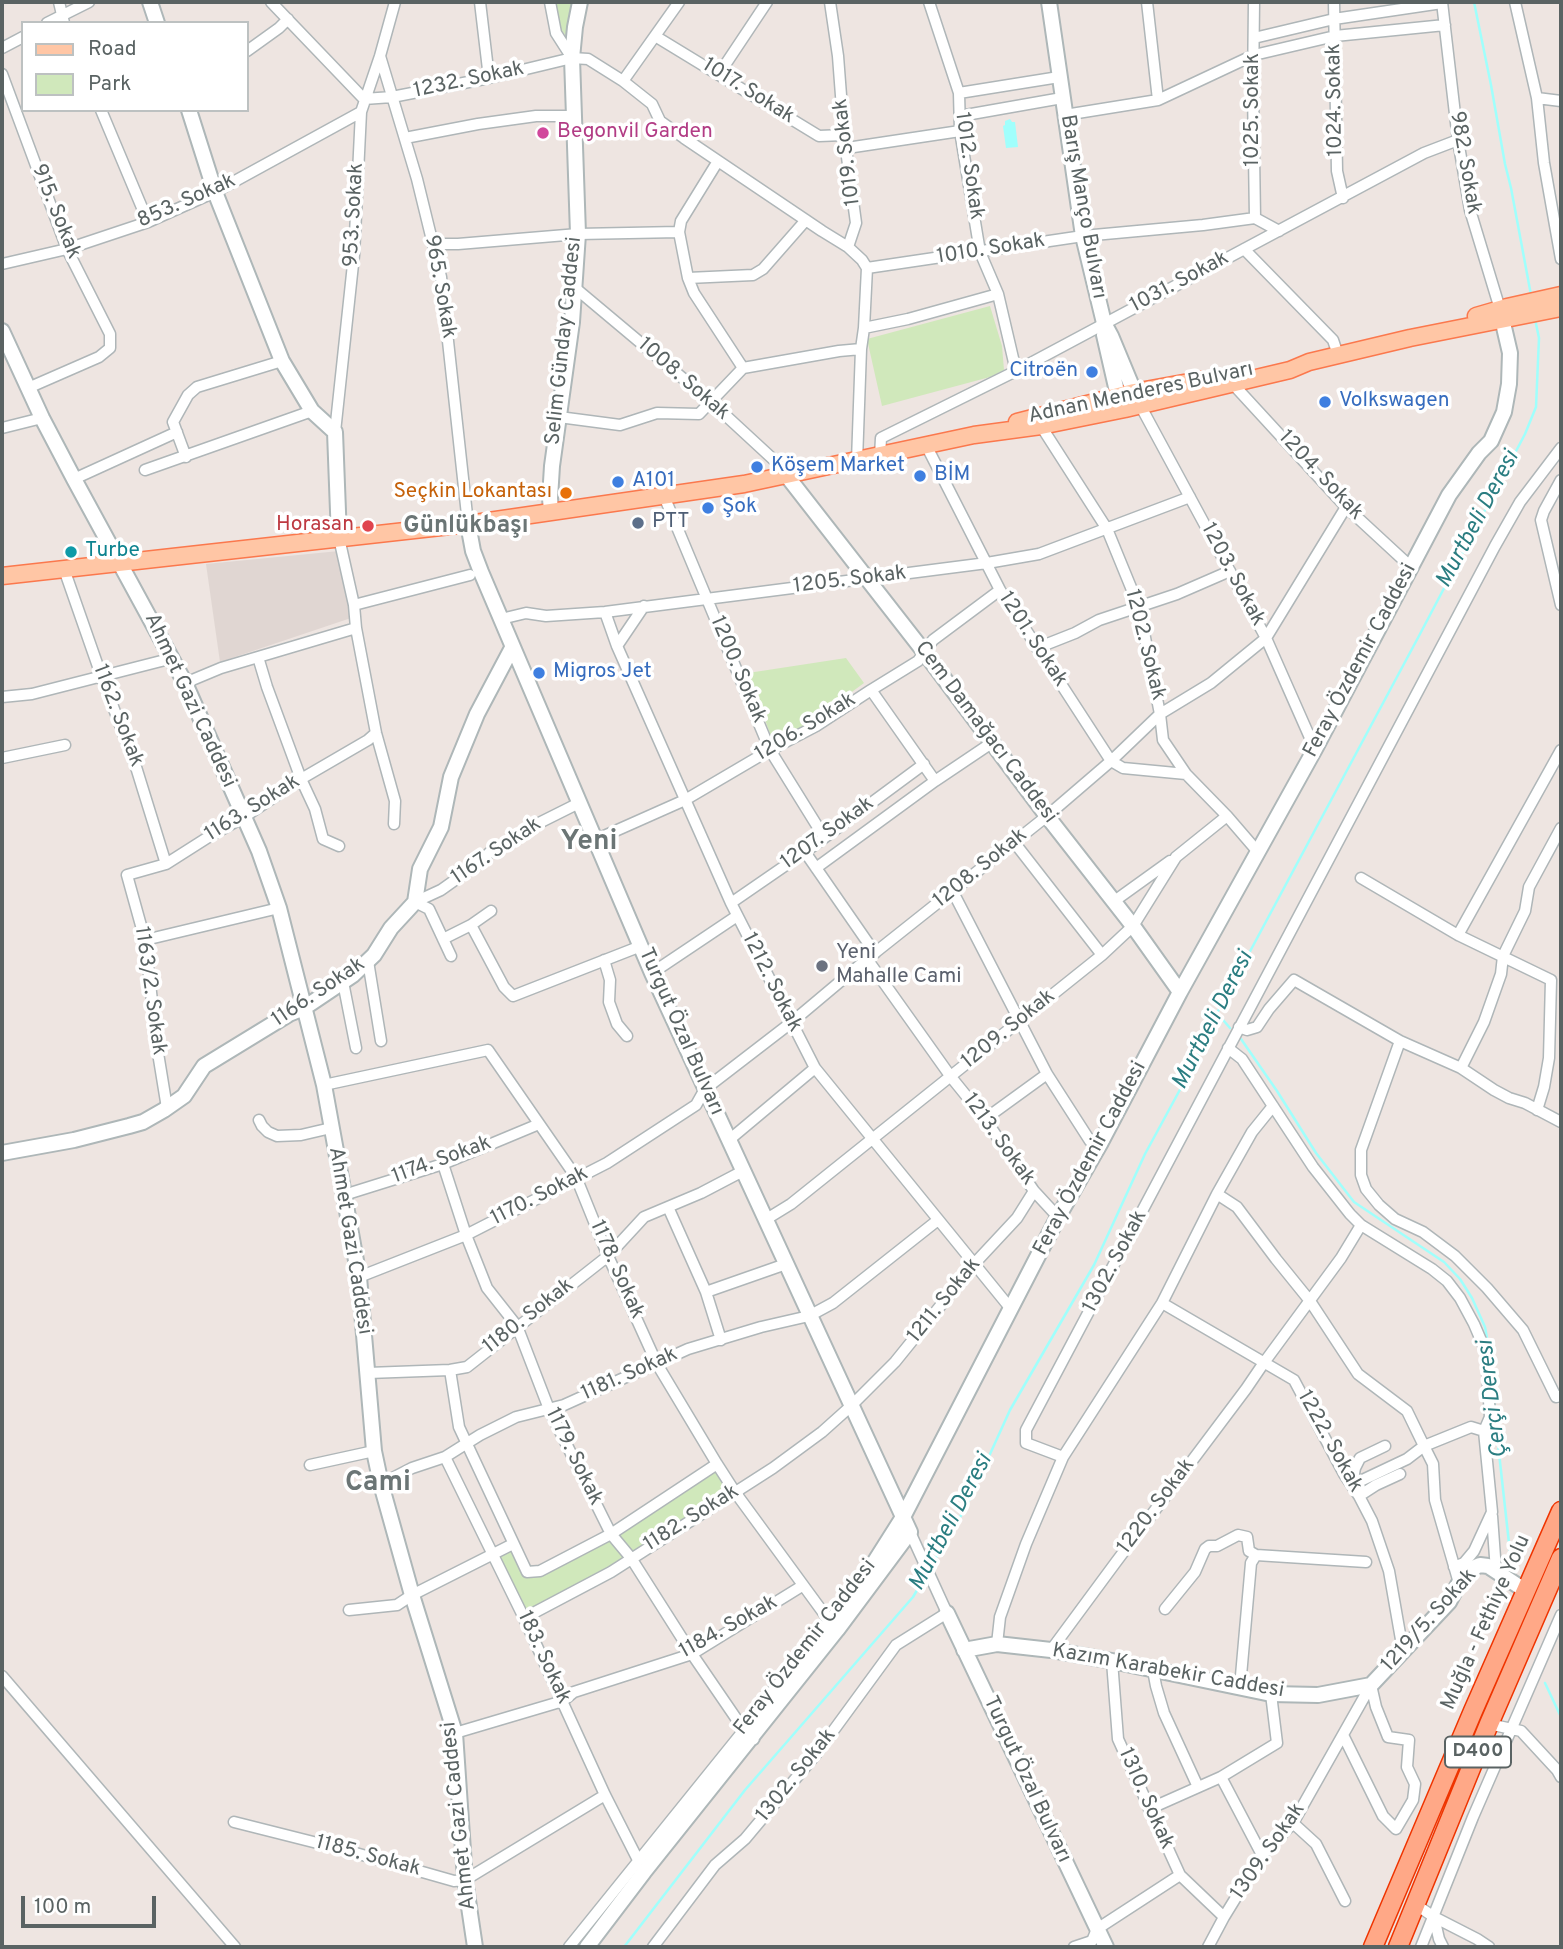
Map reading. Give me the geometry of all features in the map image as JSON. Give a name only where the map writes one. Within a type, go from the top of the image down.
[{"type":"highway","name":"Muğla - Fethiye Yolu","points":[[1373,1947],[1561,1511]]},
{"type":"highway","name":"Muğla - Fethiye Yolu","points":[[1398,1947],[1489,1724],[1557,1581],[1561,1558]]},
{"type":"main road","name":"Adnan Menderes Bulvarı","points":[[974,435],[1037,415],[1232,383],[1290,370],[1310,362],[1506,313],[1561,295]]},
{"type":"main road","name":"Adnan Menderes Bulvarı","points":[[1506,313],[1561,308]]},
{"type":"main road","name":"Adnan Menderes Bulvarı","points":[[2,576],[468,524],[787,476],[974,435],[1041,426],[1129,401],[1288,362],[1310,362]]},
{"type":"street","points":[[59,2],[63,19],[89,2]]},
{"type":"street","points":[[150,2],[157,21]]},
{"type":"street","name":"953. Sokak","points":[[335,432],[354,255],[361,112],[395,2]]},
{"type":"street","points":[[480,2],[489,78]]},
{"type":"street","points":[[550,2],[556,33],[572,58],[588,59],[623,81],[652,104],[660,121],[848,247],[862,260],[867,268],[857,461]]},
{"type":"street","name":"Selim Günday Caddesi","points":[[551,512],[552,466],[572,322],[578,234],[572,58],[580,2]]},
{"type":"street","points":[[623,81],[679,2]]},
{"type":"street","points":[[719,75],[767,2]]},
{"type":"street","name":"1019. Sokak","points":[[830,2],[856,223],[848,247]]},
{"type":"street","name":"1012. Sokak","points":[[929,2],[958,93],[960,131],[980,252],[998,294],[1016,371]]},
{"type":"street","name":"Barış Manço Bulvarı","points":[[1049,2],[1083,236],[1104,323],[1111,336],[1129,401]]},
{"type":"street","points":[[1147,2],[1158,100]]},
{"type":"street","name":"1025. Sokak","points":[[1255,2],[1255,218]]},
{"type":"street","name":"1024. Sokak","points":[[1334,2],[1337,171],[1343,198]]},
{"type":"street","points":[[1254,38],[1334,19],[1442,2]]},
{"type":"street","name":"982. Sokak","points":[[1442,2],[1458,140],[1470,210],[1506,313]]},
{"type":"street","points":[[1515,2],[1537,98],[1544,163],[1561,259]]},
{"type":"street","points":[[278,4],[288,19],[364,99]]},
{"type":"street","points":[[248,50],[288,19]]},
{"type":"street","points":[[1065,115],[1158,100],[1254,55],[1335,36],[1445,25]]},
{"type":"street","name":"1017. Sokak","points":[[655,36],[819,136],[844,135]]},
{"type":"street","points":[[2,48],[21,38]]},
{"type":"street","name":"965. Sokak","points":[[380,56],[417,179],[442,291],[468,524]]},
{"type":"street","name":"1232. Sokak","points":[[364,99],[392,97],[489,78],[572,58]]},
{"type":"street","name":"915. Sokak","points":[[2,74],[67,250],[110,334],[110,348],[99,357],[28,388]]},
{"type":"street","points":[[958,93],[1059,77]]},
{"type":"street","points":[[960,116],[1062,98]]},
{"type":"street","points":[[1537,98],[1561,101]]},
{"type":"street","points":[[102,112],[148,222]]},
{"type":"street","points":[[190,112],[215,192],[282,361],[312,411],[335,432],[339,538],[354,605],[376,733],[395,801],[394,824]]},
{"type":"street","name":"853. Sokak","points":[[2,264],[67,250],[148,222],[215,192],[361,112]]},
{"type":"street","points":[[405,138],[536,116],[573,116]]},
{"type":"street","points":[[847,148],[960,131]]},
{"type":"street","name":"1031. Sokak","points":[[880,456],[881,438],[1016,371],[1424,153],[1458,140]]},
{"type":"street","points":[[718,161],[681,221],[679,232],[688,278],[694,293],[743,368]]},
{"type":"street","points":[[1255,218],[1279,231]]},
{"type":"street","name":"1010. Sokak","points":[[867,268],[1083,236],[1255,218]]},
{"type":"street","points":[[688,278],[753,275],[763,269],[806,220]]},
{"type":"street","points":[[433,244],[578,234],[679,232]]},
{"type":"street","points":[[1244,249],[1333,340],[1338,355]]},
{"type":"street","name":"1008. Sokak","points":[[574,287],[710,401],[775,461],[787,476]]},
{"type":"street","points":[[864,328],[998,294]]},
{"type":"street","name":"Feray Özdemir Caddesi","points":[[834,1627],[903,1517],[1058,1217],[1315,749],[1449,495],[1479,453],[1491,441],[1504,412],[1509,384],[1510,353],[1506,313]]},
{"type":"street","name":"Ahmet Gazi Caddesi","points":[[2,331],[42,418],[173,658],[259,851],[279,908],[324,1085],[359,1277],[374,1451],[380,1484],[456,1733],[465,1880],[475,1947]]},
{"type":"street","points":[[559,417],[620,425],[657,413],[699,414],[743,368],[861,349]]},
{"type":"street","points":[[186,457],[173,422],[188,395],[197,387],[282,361]]},
{"type":"street","name":"1204. Sokak","points":[[1232,383],[1346,507],[1411,567]]},
{"type":"street","name":"1203. Sokak","points":[[1129,401],[1191,496],[1266,638],[1315,749]]},
{"type":"street","points":[[145,470],[312,411]]},
{"type":"street","points":[[2,428],[42,418]]},
{"type":"street","name":"1202. Sokak","points":[[1041,426],[1107,529],[1139,607],[1163,740],[1186,775],[1258,852]]},
{"type":"street","points":[[74,479],[177,432]]},
{"type":"street","name":"1201. Sokak","points":[[926,445],[1000,590],[1111,761]]},
{"type":"street","points":[[1496,1571],[1484,1430],[1490,1417],[1486,1352],[1474,1324],[1447,1281],[1361,1225],[1313,1167],[1242,1059],[1228,1048],[1495,547],[1520,502],[1561,448]]},
{"type":"street","name":"Cem Damağacı Caddesi","points":[[787,476],[993,742],[1180,992]]},
{"type":"street","points":[[1561,480],[1541,520],[1561,606]]},
{"type":"street","name":"1200. Sokak","points":[[664,496],[770,750],[824,837]]},
{"type":"street","name":"1205. Sokak","points":[[501,619],[526,613],[545,616],[605,612],[988,563],[1039,554],[1191,496]]},
{"type":"street","name":"1208. Sokak","points":[[705,1089],[1046,816],[1111,761],[1160,714],[1211,683],[1266,638],[1346,507]]},
{"type":"street","name":"Turgut Özal Bulvarı","points":[[468,524],[473,551],[512,648],[652,973],[910,1532]]},
{"type":"street","name":"1162. Sokak","points":[[64,569],[136,767],[166,864]]},
{"type":"street","points":[[1037,648],[1099,620],[1177,594],[1230,571]]},
{"type":"street","points":[[354,605],[470,575]]},
{"type":"street","name":"1206. Sokak","points":[[595,840],[685,800],[816,726],[918,661],[933,640],[1000,590]]},
{"type":"street","points":[[617,646],[644,606]]},
{"type":"street","name":"1212. Sokak","points":[[605,612],[617,646],[731,903],[815,1068],[1011,1309]]},
{"type":"street","points":[[185,683],[222,668],[356,628]]},
{"type":"street","points":[[451,956],[429,909],[415,902],[420,869],[441,827],[451,777],[477,714],[512,648]]},
{"type":"street","points":[[258,657],[300,779],[315,809],[323,839],[339,846]]},
{"type":"street","points":[[2,697],[32,694],[173,658]]},
{"type":"street","points":[[871,690],[935,781]]},
{"type":"street","name":"1163. Sokak","points":[[127,875],[166,864],[376,733]]},
{"type":"street","name":"1207. Sokak","points":[[816,868],[993,742]]},
{"type":"street","points":[[2,758],[65,745]]},
{"type":"street","points":[[1458,935],[1561,750]]},
{"type":"street","points":[[1111,761],[1124,768],[1186,775]]},
{"type":"street","name":"1207. Sokak","points":[[731,903],[924,764]]},
{"type":"street","name":"1167. Sokak","points":[[415,902],[441,890],[489,853],[531,827],[579,803]]},
{"type":"street","name":"1209. Sokak","points":[[765,1220],[791,1204],[1102,955],[1133,926],[1176,857],[1227,816]]},
{"type":"street","points":[[1461,1068],[1484,1022],[1501,974],[1503,956],[1525,911],[1529,887],[1561,828]]},
{"type":"street","points":[[1014,842],[1102,955]]},
{"type":"street","points":[[805,852],[871,956]]},
{"type":"street","points":[[1113,902],[1176,857]]},
{"type":"street","name":"1163/2. Sokak","points":[[127,875],[145,940],[167,1108]]},
{"type":"street","points":[[1361,878],[1458,935],[1551,980],[1549,1058],[1537,1110]]},
{"type":"street","points":[[953,892],[1047,1074],[1090,1141],[1100,1144]]},
{"type":"street","name":"1166. Sokak","points":[[2,1153],[74,1140],[129,1126],[143,1122],[167,1108],[184,1096],[204,1066],[343,982],[374,955],[391,928],[415,902]]},
{"type":"street","points":[[145,940],[279,908]]},
{"type":"street","points":[[443,939],[491,911]]},
{"type":"street","points":[[652,973],[737,916]]},
{"type":"street","points":[[471,925],[504,987],[513,996],[641,946]]},
{"type":"street","name":"1213. Sokak","points":[[871,956],[951,1077],[985,1119],[1034,1191],[1058,1217]]},
{"type":"street","points":[[604,960],[610,980],[609,1002],[617,1024],[627,1036]]},
{"type":"street","points":[[368,961],[381,1041]]},
{"type":"street","points":[[1239,1027],[1247,1030],[1257,1027],[1294,980],[1400,1041],[1461,1068],[1494,1090],[1561,1122]]},
{"type":"street","points":[[343,982],[356,1048]]},
{"type":"street","points":[[1400,1041],[1361,1150],[1361,1175],[1366,1189],[1395,1219],[1423,1232],[1455,1255],[1488,1288],[1523,1330],[1556,1397],[1561,1396]]},
{"type":"street","name":"1302. Sokak","points":[[1063,1457],[1026,1443],[1026,1430],[1228,1048]]},
{"type":"street","name":"1178. Sokak","points":[[324,1085],[488,1050],[576,1177],[657,1364],[735,1492],[834,1627]]},
{"type":"street","points":[[729,1140],[815,1068]]},
{"type":"street","points":[[985,1119],[1047,1074]]},
{"type":"street","name":"1170. Sokak","points":[[359,1277],[466,1236],[616,1157],[696,1105],[705,1089]]},
{"type":"street","points":[[997,1644],[1000,1617],[1026,1544],[1063,1457],[1162,1303],[1217,1194],[1252,1132],[1273,1106]]},
{"type":"street","points":[[259,1120],[268,1132],[277,1136],[301,1135],[331,1128]]},
{"type":"street","name":"1174. Sokak","points":[[344,1195],[443,1164],[538,1124]]},
{"type":"street","name":"1179. Sokak","points":[[443,1164],[466,1236],[487,1288],[517,1326],[549,1409],[611,1534],[631,1558],[692,1654],[748,1734]]},
{"type":"street","name":"1180. Sokak","points":[[368,1373],[467,1367],[608,1256],[644,1216],[701,1193],[743,1171]]},
{"type":"street","name":"1211. Sokak","points":[[851,1406],[895,1362],[975,1263],[1017,1218],[1034,1191]]},
{"type":"street","points":[[1217,1194],[1237,1207],[1310,1301],[1358,1374],[1407,1411],[1433,1464],[1435,1500],[1459,1583]]},
{"type":"street","points":[[668,1206],[706,1292],[721,1340]]},
{"type":"street","name":"1181. Sokak","points":[[380,1484],[412,1468],[445,1457],[516,1417],[564,1405],[688,1349],[809,1316],[833,1303],[938,1220]]},
{"type":"street","name":"1220. Sokak","points":[[1051,1650],[1247,1389],[1341,1258],[1361,1225]]},
{"type":"street","points":[[706,1292],[786,1264]]},
{"type":"street","name":"1222. Sokak","points":[[1162,1303],[1294,1380],[1372,1521],[1390,1571],[1404,1651]]},
{"type":"street","points":[[450,1370],[459,1427],[527,1572],[540,1571],[611,1534],[717,1464]]},
{"type":"street","name":"1182. Sokak","points":[[524,1618],[611,1572],[783,1461],[851,1406]]},
{"type":"street","points":[[1352,1485],[1407,1459],[1424,1446],[1471,1427],[1484,1430]]},
{"type":"street","points":[[1352,1485],[1360,1458],[1385,1446]]},
{"type":"street","points":[[310,1465],[374,1451]]},
{"type":"street","name":"183. Sokak","points":[[445,1457],[638,1860]]},
{"type":"street","points":[[1359,1496],[1400,1474]]},
{"type":"street","points":[[1454,1567],[1464,1563],[1474,1551],[1492,1513]]},
{"type":"street","points":[[587,1947],[748,1734],[910,1532],[947,1613]]},
{"type":"street","points":[[1165,1609],[1195,1572],[1205,1549],[1238,1535],[1247,1537],[1249,1550],[1256,1555],[1366,1562]]},
{"type":"street","points":[[349,1610],[397,1605],[513,1544]]},
{"type":"street","points":[[1240,1688],[1251,1563],[1256,1555]]},
{"type":"street","name":"1219/5. Sokak","points":[[1371,1685],[1449,1602],[1459,1583],[1471,1569],[1480,1565],[1488,1566],[1526,1591]]},
{"type":"street","name":"1184. Sokak","points":[[456,1733],[563,1701],[574,1692],[692,1654],[802,1586]]},
{"type":"street","name":"Turgut Özal Bulvarı","points":[[947,1613],[1106,1947]]},
{"type":"street","name":"1302. Sokak","points":[[653,1947],[715,1865],[745,1839],[817,1754],[896,1645],[947,1613]]},
{"type":"street","points":[[1421,1947],[1473,1817],[1561,1615]]},
{"type":"street","name":"Kazım Karabekir Caddesi","points":[[964,1650],[997,1644],[1051,1650],[1271,1694],[1318,1695],[1371,1685]]},
{"type":"street","name":"1310. Sokak","points":[[1112,1661],[1118,1740],[1180,1875],[1224,1917]]},
{"type":"street","points":[[1153,1670],[1164,1713],[1198,1787]]},
{"type":"street","points":[[2,1676],[235,1947]]},
{"type":"street","points":[[1343,1735],[1383,1816],[1396,1829],[1413,1800],[1415,1784],[1408,1767],[1409,1740],[1388,1737],[1371,1685]]},
{"type":"street","name":"1309. Sokak","points":[[1209,1947],[1262,1855],[1293,1823],[1371,1685]]},
{"type":"street","points":[[1149,1809],[1222,1777],[1277,1743],[1271,1694]]},
{"type":"street","points":[[1489,1724],[1521,1731],[1558,1770],[1561,1777]]},
{"type":"street","name":"Feray Özdemir Caddesi","points":[[569,1947],[638,1860],[748,1734]]},
{"type":"street","points":[[1222,1777],[1262,1855]]},
{"type":"street","points":[[465,1880],[605,1794]]},
{"type":"street","name":"1185. Sokak","points":[[234,1822],[454,1881],[465,1880]]},
{"type":"street","points":[[1293,1823],[1317,1844],[1345,1901]]},
{"type":"street","points":[[1074,1947],[1092,1941],[1097,1929],[1180,1875]]},
{"type":"street","points":[[1415,1905],[1489,1947]]},
{"type":"street","points":[[1434,1917],[1443,1947]]},
{"type":"shaded area","points":[[339,551],[351,618],[220,662],[206,564]]},
{"type":"green space","points":[[555,2],[575,2],[568,40],[560,27]]},
{"type":"green space","points":[[990,306],[1002,346],[1004,370],[990,377],[882,406],[867,339]]},
{"type":"green space","points":[[846,658],[864,683],[800,730],[772,739],[748,673]]},
{"type":"green space","points":[[717,1464],[735,1492],[631,1558],[524,1618],[492,1554],[513,1544],[527,1571],[611,1534]]},
{"type":"water","points":[[1010,119],[1015,122],[1018,147],[1006,148],[1003,126],[1005,121]]},
{"type":"waterway","name":"Murtbeli Deresi","points":[[1474,2],[1531,295]]},
{"type":"waterway","name":"Murtbeli Deresi","points":[[929,1569],[966,1507],[1010,1410],[1094,1265],[1145,1154],[1195,1062],[1217,1013],[1525,434],[1536,407],[1539,338],[1535,319]]},
{"type":"waterway","name":"Çerçi Deresi","points":[[1217,1013],[1230,1028]]},
{"type":"waterway","name":"Çerçi Deresi","points":[[1241,1039],[1316,1153],[1354,1202],[1444,1262],[1460,1279],[1472,1298],[1485,1327],[1492,1366],[1511,1561]]},
{"type":"waterway","name":"Murtbeli Deresi","points":[[624,1947],[745,1790],[913,1597],[926,1575]]},
{"type":"waterway","name":"Çerçi Deresi","points":[[1545,1683],[1561,1717]]},
{"type":"place","name":"Begonvil Garden","points":[[543,133]]},
{"type":"place","name":"Citroën","points":[[1092,372]]},
{"type":"place","name":"Volkswagen","points":[[1325,402]]},
{"type":"place","name":"Köşem Market","points":[[757,467]]},
{"type":"place","name":"BİM","points":[[920,476]]},
{"type":"place","name":"A101","points":[[618,482]]},
{"type":"place","name":"Seçkin Lokantası","points":[[566,493]]},
{"type":"place","name":"Şok","points":[[708,508]]},
{"type":"place","name":"PTT","points":[[638,523]]},
{"type":"place","name":"Horasan","points":[[368,526]]},
{"type":"place","name":"Turbe","points":[[71,552]]},
{"type":"place","name":"Migros Jet","points":[[539,673]]},
{"type":"place","name":"Yeni Mahalle Cami","points":[[822,966]]},
{"type":"district","name":"Günlükbaşı","points":[[466,527]]},
{"type":"district","name":"Yeni","points":[[589,843]]},
{"type":"district","name":"Cami","points":[[378,1484]]}]
